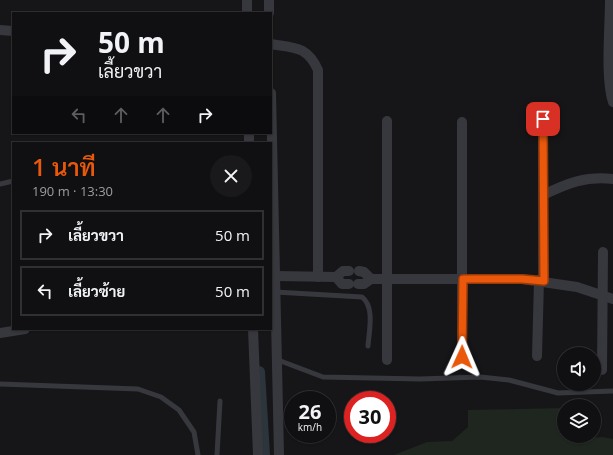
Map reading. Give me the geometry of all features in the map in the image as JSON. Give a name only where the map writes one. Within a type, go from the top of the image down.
[{"type":"street","points":[[247,0],[247,12]]},
{"type":"street","points":[[269,0],[269,12]]},
{"type":"street","points":[[610,0],[610,94],[613,102]]},
{"type":"street","points":[[0,30],[12,31]]},
{"type":"street","points":[[272,44],[300,49],[312,57],[318,70],[318,277]]},
{"type":"street","points":[[537,356],[541,281],[543,119]]},
{"type":"street","points":[[387,121],[387,360]]},
{"type":"street","points":[[462,122],[462,357]]},
{"type":"street","points":[[272,130],[276,276],[274,292],[278,360],[279,455]]},
{"type":"street","points":[[543,195],[568,183],[587,179],[613,179]]},
{"type":"street","points":[[602,370],[608,297],[603,252]]},
{"type":"street","points":[[276,276],[336,277],[343,271],[354,271],[364,272],[371,279]]},
{"type":"street","points":[[336,277],[342,284],[364,284],[371,279],[541,281],[577,287],[608,297]]},
{"type":"street","points":[[0,333],[19,330]]},
{"type":"street","points":[[253,330],[258,455]]},
{"type":"lane","points":[[0,184],[12,181]]},
{"type":"lane","points":[[274,292],[362,297],[367,301],[370,308],[368,346]]},
{"type":"lane","points":[[278,360],[323,377],[420,379],[480,377],[509,380],[558,393],[613,391]]},
{"type":"lane","points":[[0,384],[138,389],[161,397],[179,410],[194,432],[198,455]]},
{"type":"lane","points":[[217,455],[220,401]]},
{"type":"shaded area","points":[[557,408],[557,443],[601,443],[601,437],[613,439],[613,455],[394,455],[427,442],[452,441],[468,427],[468,410]]},
{"type":"waterway","points":[[259,372],[264,455]]},
{"type":"route","points":[[462,357],[463,279],[522,279],[544,281],[543,119]]}]
